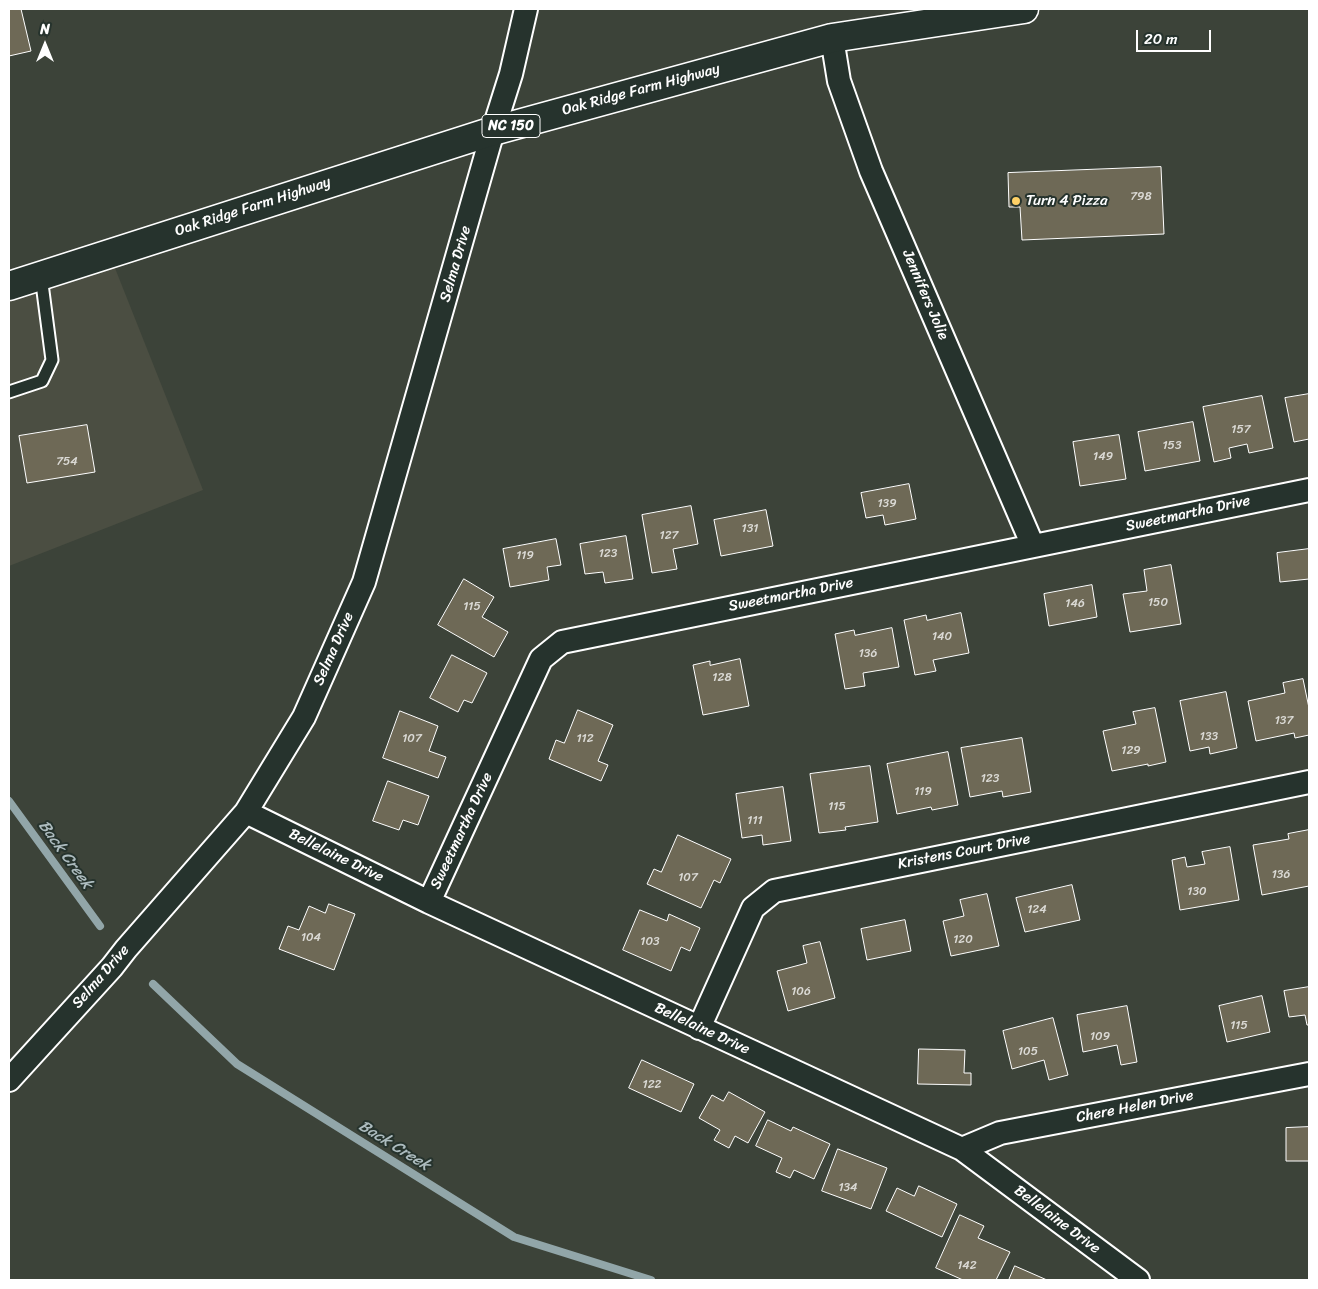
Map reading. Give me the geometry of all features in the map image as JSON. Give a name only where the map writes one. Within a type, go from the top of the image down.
[{"type":"main road","name":"Oak Ridge Farm Highway","points":[[9,286],[493,131],[832,38],[1024,9]]},
{"type":"street","name":"Selma Drive","points":[[9,1080],[112,967],[246,812],[304,717],[364,582],[511,74],[526,9]]},
{"type":"street","name":"Jennifers Jolie","points":[[832,38],[839,82],[872,171],[1033,546]]},
{"type":"street","name":"Sweetmartha Drive","points":[[429,902],[541,659],[562,642],[1309,490]]},
{"type":"street","name":"Kristens Court Drive","points":[[699,1028],[754,908],[774,891],[1309,782]]},
{"type":"street","name":"Bellelaine Drive","points":[[246,812],[429,902],[962,1149],[1138,1280]]},
{"type":"street","name":"Chere Helen Drive","points":[[962,1149],[1000,1133],[1309,1074]]},
{"type":"lane","points":[[9,392],[42,381],[52,360],[41,276]]},
{"type":"shaded area","points":[[109,253],[203,490],[9,566],[9,286]]},
{"type":"building","points":[[9,9],[21,9],[31,51],[9,56]]},
{"type":"building","points":[[1161,167],[1164,234],[1022,240],[1020,207],[1009,207],[1008,173]]},
{"type":"building","points":[[1309,394],[1309,439],[1294,442],[1285,398]]},
{"type":"building","points":[[1262,396],[1273,448],[1249,453],[1247,444],[1229,448],[1231,458],[1214,462],[1203,407]]},
{"type":"building","points":[[1193,422],[1200,461],[1145,471],[1138,432]]},
{"type":"building","points":[[87,425],[95,472],[27,483],[19,436]]},
{"type":"building","points":[[1119,435],[1126,479],[1080,486],[1073,442]]},
{"type":"building","points":[[909,484],[916,519],[885,525],[883,515],[866,518],[861,493]]},
{"type":"building","points":[[691,506],[698,544],[673,549],[677,569],[652,573],[642,515]]},
{"type":"building","points":[[766,510],[773,546],[721,556],[714,520]]},
{"type":"building","points":[[626,536],[633,579],[605,583],[603,572],[585,574],[580,544]]},
{"type":"building","points":[[556,539],[561,565],[547,567],[549,580],[510,587],[503,549]]},
{"type":"building","points":[[1309,549],[1309,579],[1280,582],[1277,553]]},
{"type":"building","points":[[1171,565],[1181,624],[1130,632],[1123,594],[1147,591],[1144,570]]},
{"type":"building","points":[[464,579],[494,597],[482,617],[508,632],[494,657],[438,625]]},
{"type":"building","points":[[1092,585],[1097,617],[1049,626],[1044,594]]},
{"type":"building","points":[[961,613],[969,653],[933,660],[936,671],[915,675],[904,620],[926,615],[927,620]]},
{"type":"building","points":[[892,628],[899,667],[863,673],[865,686],[845,689],[835,634],[854,630],[855,635]]},
{"type":"building","points":[[452,655],[487,673],[472,703],[464,700],[458,712],[430,698]]},
{"type":"building","points":[[740,659],[749,706],[703,715],[693,665],[710,661],[710,665]]},
{"type":"building","points":[[1303,679],[1309,708],[1309,735],[1295,738],[1294,733],[1256,741],[1248,701],[1285,693],[1283,683]]},
{"type":"building","points":[[1226,692],[1237,748],[1210,754],[1209,747],[1190,751],[1180,701]]},
{"type":"building","points":[[1155,708],[1166,762],[1112,771],[1103,731],[1136,724],[1133,712]]},
{"type":"building","points":[[578,710],[613,725],[598,761],[608,765],[601,781],[549,759],[556,740],[564,743]]},
{"type":"building","points":[[400,711],[438,726],[429,751],[446,757],[438,778],[383,758]]},
{"type":"building","points":[[1022,738],[1031,792],[1003,797],[1002,791],[970,797],[961,748]]},
{"type":"building","points":[[948,752],[958,805],[932,810],[931,807],[897,814],[887,764]]},
{"type":"building","points":[[870,766],[878,822],[845,827],[846,830],[819,833],[810,774]]},
{"type":"building","points":[[388,781],[429,796],[418,825],[403,820],[399,830],[373,821]]},
{"type":"building","points":[[783,787],[791,841],[763,845],[762,835],[742,838],[736,794]]},
{"type":"building","points":[[1309,830],[1309,886],[1262,895],[1253,845],[1289,839],[1288,834]]},
{"type":"building","points":[[678,835],[731,859],[720,883],[714,880],[701,908],[647,884],[654,869],[661,872]]},
{"type":"building","points":[[1230,847],[1239,900],[1180,910],[1172,860],[1185,857],[1187,867],[1205,864],[1202,852]]},
{"type":"building","points":[[1072,885],[1080,920],[1025,932],[1016,898]]},
{"type":"building","points":[[987,894],[999,946],[951,956],[943,921],[964,916],[960,900]]},
{"type":"building","points":[[329,904],[355,914],[334,970],[279,949],[288,926],[299,930],[309,906],[325,913]]},
{"type":"building","points":[[640,910],[667,921],[669,914],[700,928],[690,951],[681,947],[671,971],[623,950]]},
{"type":"building","points":[[905,920],[911,951],[867,960],[861,929]]},
{"type":"building","points":[[820,942],[835,998],[788,1011],[777,971],[807,963],[803,946]]},
{"type":"building","points":[[1309,987],[1309,1025],[1307,1025],[1305,1015],[1289,1017],[1284,991]]},
{"type":"building","points":[[1262,996],[1270,1032],[1227,1042],[1219,1006]]},
{"type":"building","points":[[1127,1006],[1137,1062],[1121,1065],[1117,1045],[1083,1052],[1077,1015]]},
{"type":"building","points":[[1053,1018],[1068,1075],[1049,1080],[1044,1060],[1012,1069],[1003,1031]]},
{"type":"building","points":[[919,1049],[965,1050],[964,1073],[971,1073],[971,1085],[918,1084]]},
{"type":"building","points":[[642,1060],[694,1084],[681,1112],[629,1088]]},
{"type":"building","points":[[729,1092],[765,1112],[748,1143],[735,1136],[729,1148],[714,1140],[720,1130],[699,1118],[712,1095],[723,1101]]},
{"type":"building","points":[[768,1120],[791,1131],[793,1127],[830,1144],[814,1179],[794,1170],[790,1178],[776,1172],[782,1158],[756,1146]]},
{"type":"building","points":[[1309,1127],[1309,1161],[1286,1161],[1286,1128]]},
{"type":"building","points":[[838,1149],[887,1168],[871,1209],[822,1191]]},
{"type":"building","points":[[919,1186],[957,1204],[942,1237],[886,1211],[897,1188],[914,1196]]},
{"type":"building","points":[[960,1215],[984,1226],[978,1238],[1010,1252],[996,1280],[963,1280],[936,1268]]},
{"type":"building","points":[[1015,1266],[1047,1280],[1009,1280]]},
{"type":"waterway","name":"Back Creek","points":[[9,801],[100,926]]},
{"type":"waterway","name":"Back Creek","points":[[153,984],[237,1064],[514,1237],[651,1280]]},
{"type":"place","name":"Turn 4 Pizza","points":[[1016,201]]}]
